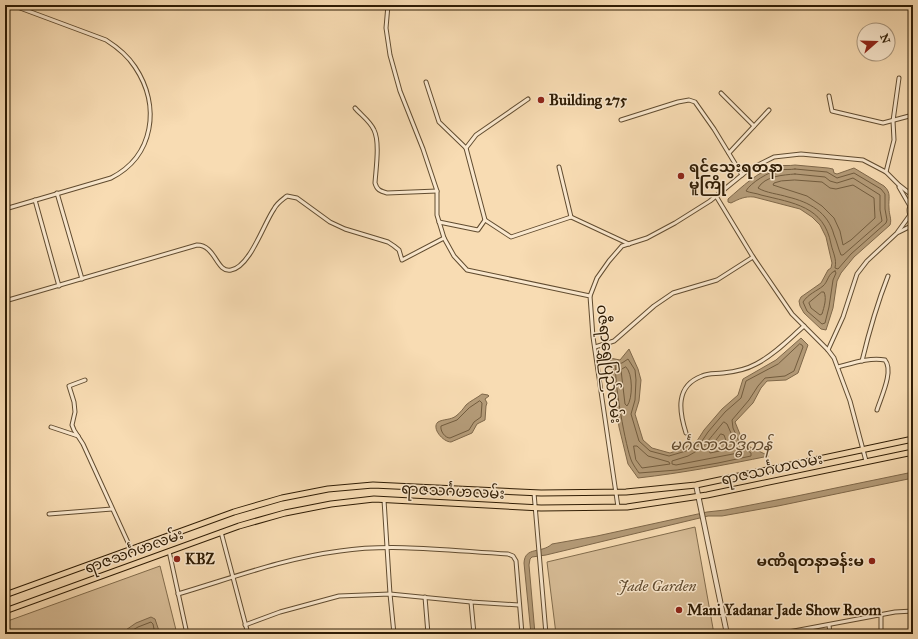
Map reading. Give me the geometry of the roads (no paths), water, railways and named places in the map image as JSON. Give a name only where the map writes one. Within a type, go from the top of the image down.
[{"type":"main road","name":"ရာဇသင်္ဂဟလမ်း","points":[[5,595],[234,512],[282,498],[328,489],[374,485],[534,493],[615,492],[696,485],[913,439]]},
{"type":"main road","name":"ရာဇသင်္ဂဟလမ်း","points":[[5,610],[238,526],[285,513],[323,505],[374,499],[535,508],[627,507],[698,496],[913,452]]},
{"type":"street","points":[[5,208],[111,178],[122,172],[133,162],[141,151],[148,135],[151,119],[143,81],[135,66],[115,46],[106,40],[12,5]]},
{"type":"street","name":"ဝဇီရာရွှေပြည်လမ်း","points":[[388,5],[386,28],[390,55],[400,91],[438,191],[437,215],[444,238],[454,256],[467,270],[590,296],[595,347],[618,507]]},
{"type":"street","points":[[886,172],[894,140],[894,121],[899,78]]},
{"type":"street","points":[[426,82],[439,122],[466,148],[485,220],[511,237],[571,217],[629,244]]},
{"type":"street","points":[[721,93],[754,126]]},
{"type":"street","points":[[829,96],[832,111],[883,123],[913,115]]},
{"type":"street","points":[[466,148],[476,135],[528,99]]},
{"type":"street","points":[[621,120],[678,102],[689,100],[695,102],[742,175]]},
{"type":"street","points":[[355,108],[375,131],[377,146],[375,183],[380,191],[387,193],[438,191]]},
{"type":"street","points":[[728,153],[770,110]]},
{"type":"street","points":[[590,296],[597,278],[622,246],[648,238],[675,223],[716,196],[748,170],[774,157],[801,154],[863,160],[886,172],[898,185],[911,204],[910,215],[897,233],[867,261],[857,274],[840,324],[828,350]]},
{"type":"street","points":[[559,167],[571,217]]},
{"type":"street","points":[[898,185],[913,196]]},
{"type":"street","points":[[57,193],[82,279]]},
{"type":"street","points":[[5,301],[197,245],[202,245],[208,249],[215,257],[221,268],[233,270],[239,267],[246,259],[262,232],[274,207],[287,196],[297,198],[330,222],[344,229],[388,242],[399,250],[402,260],[444,238]]},
{"type":"street","points":[[716,196],[753,256],[792,314],[828,350],[838,367],[850,401],[866,461]]},
{"type":"street","points":[[35,200],[58,286]]},
{"type":"street","points":[[910,215],[913,221]]},
{"type":"street","points":[[439,222],[478,230],[485,220]]},
{"type":"street","points":[[897,233],[913,225]]},
{"type":"street","points":[[595,347],[614,341],[654,306],[673,293],[717,280],[753,256]]},
{"type":"street","points":[[862,361],[873,318],[888,276]]},
{"type":"street","points":[[686,433],[681,417],[682,393],[690,383],[702,375],[724,373],[754,365],[768,357],[804,326]]},
{"type":"street","points":[[838,367],[862,361],[880,359],[886,360],[889,367],[887,380],[877,410]]},
{"type":"street","points":[[85,380],[69,386],[74,402],[75,412],[72,425],[83,444],[131,549]]},
{"type":"street","points":[[51,427],[78,436]]},
{"type":"street","points":[[696,485],[727,634]]},
{"type":"street","points":[[534,493],[546,634]]},
{"type":"street","points":[[384,500],[394,634]]},
{"type":"street","points":[[49,514],[112,509]]},
{"type":"street","points":[[221,532],[248,634]]},
{"type":"street","points":[[178,594],[283,562],[340,551],[388,548],[508,554],[513,556],[516,561],[522,634]]},
{"type":"street","points":[[169,551],[187,634]]},
{"type":"street","points":[[245,625],[280,612],[339,596],[390,594],[519,605]]},
{"type":"street","points":[[425,597],[428,634]]},
{"type":"street","points":[[471,602],[474,634]]},
{"type":"street","points":[[778,634],[801,632],[828,625],[881,615],[913,611]]},
{"type":"street","points":[[881,615],[881,634]]},
{"type":"street","points":[[828,625],[830,634]]},
{"type":"water","points":[[795,165],[833,169],[834,173],[837,174],[854,168],[884,186],[889,194],[890,225],[854,257],[841,273],[837,281],[833,308],[826,330],[821,329],[804,313],[799,301],[801,297],[821,283],[828,270],[831,268],[832,263],[826,237],[820,225],[812,217],[800,209],[754,197],[745,197],[731,203],[728,202],[728,199],[739,189],[770,168]]},
{"type":"water","name":"မင်္ဂလာသိဒ္ဓိကန်","points":[[801,338],[808,345],[798,373],[786,380],[767,381],[761,388],[753,403],[735,422],[744,444],[769,456],[671,474],[638,478],[628,464],[619,427],[610,358],[620,360],[629,349],[641,380],[639,401],[635,414],[643,440],[652,448],[670,453],[697,441],[704,430],[722,409],[738,395],[743,379],[776,360]]},
{"type":"water","points":[[482,394],[489,396],[485,399],[487,403],[485,420],[477,424],[472,433],[451,442],[445,440],[437,431],[436,425],[438,422],[459,414],[468,404]]},
{"type":"water","points":[[913,472],[913,478],[778,506],[722,516],[708,516],[546,555],[532,557],[529,565],[535,634],[531,634],[524,563],[527,554],[530,552],[543,549],[552,544]]},
{"type":"water","points":[[151,617],[155,619],[160,634],[120,634],[136,623]]},
{"type":"place","name":"Building 275","points":[[541,100]]},
{"type":"place","name":"ရင်သွေးရတနာ မူကြို","points":[[681,176]]},
{"type":"place","name":"KBZ","points":[[177,559]]},
{"type":"place","name":"မဏိရတနာခန်းမ","points":[[872,561]]},
{"type":"place","name":"Mani Yadanar Jade Show Room","points":[[679,610]]},
{"type":"park label","name":"Jade Garden","points":[[657,586]]}]
